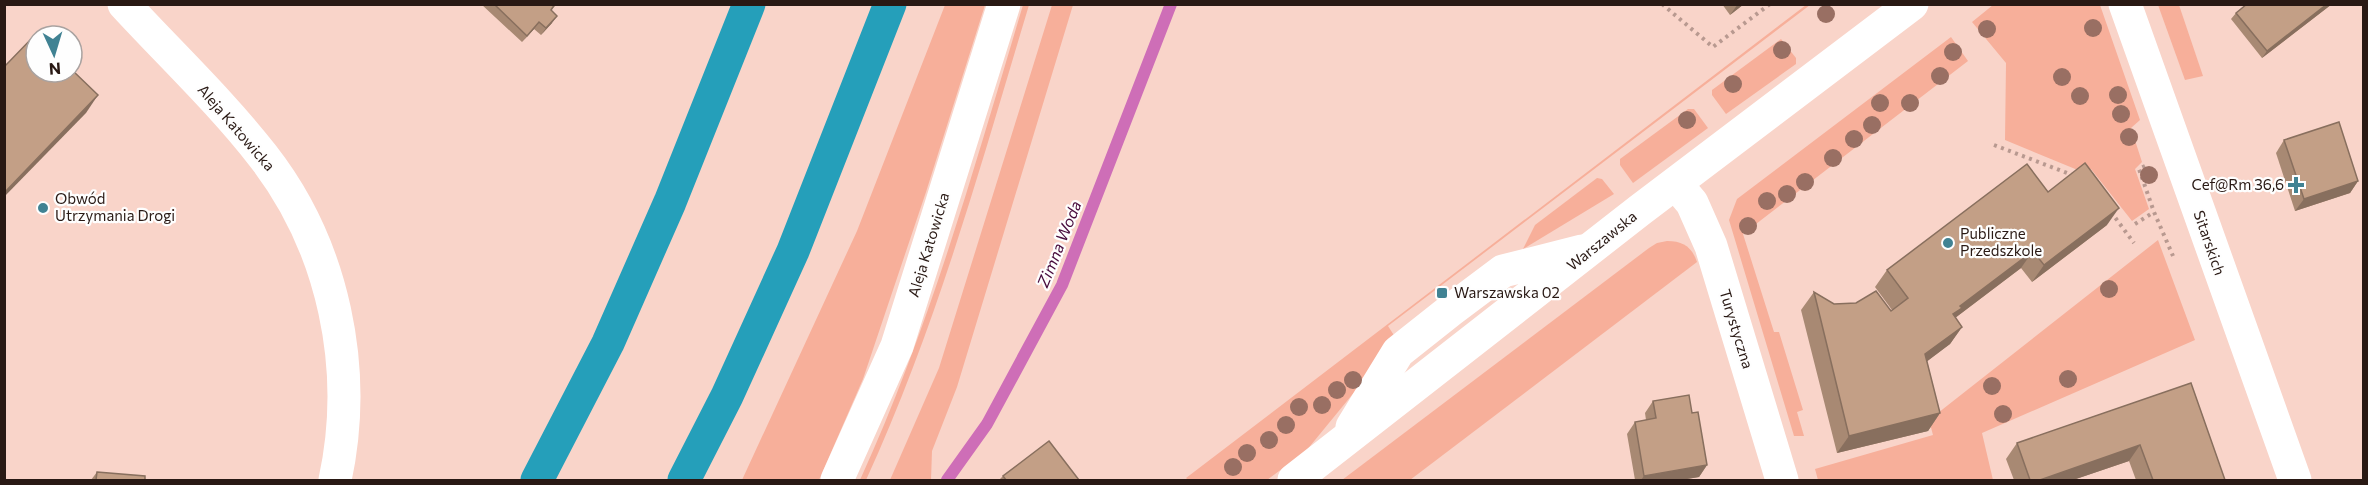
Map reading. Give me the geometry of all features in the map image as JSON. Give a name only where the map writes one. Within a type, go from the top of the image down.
[{"type":"highway","points":[[537,480],[608,343],[670,202],[749,4]]},
{"type":"highway","points":[[684,480],[727,396],[793,251],[890,4]]},
{"type":"street","name":"Aleja Katowicka","points":[[124,4],[263,156],[288,193],[314,244],[325,273],[339,330],[345,374],[343,429],[335,480]]},
{"type":"street","name":"Aleja Katowicka","points":[[837,480],[897,345],[1004,4]]},
{"type":"street","name":"Warszawska","points":[[1294,480],[1912,4]]},
{"type":"street","name":"Sitarskich","points":[[2125,4],[2295,480]]},
{"type":"street","name":"Turystyczna","points":[[1676,184],[1692,203],[1712,246],[1782,480]]},
{"type":"path","points":[[1662,4],[1713,47],[1770,4]]},
{"type":"path","points":[[1994,145],[2076,176]]},
{"type":"path","points":[[2106,207],[2134,243]]},
{"type":"path","points":[[2135,224],[2154,212]]},
{"type":"shaded area","points":[[945,5],[985,5],[926,192],[863,379],[819,480],[742,480],[857,231]]},
{"type":"shaded area","points":[[1023,5],[1029,5],[975,186],[936,305],[891,423],[866,480],[860,480],[930,305]]},
{"type":"shaded area","points":[[1052,5],[1073,5],[957,387],[932,451],[931,480],[890,480],[939,368]]},
{"type":"shaded area","points":[[1806,5],[1810,5],[1388,326],[1397,340],[1306,451],[1267,480],[1188,480],[1186,478]]},
{"type":"shaded area","points":[[1993,5],[2100,5],[2140,120],[2131,128],[2142,162],[2135,169],[2149,209],[2132,221],[2091,169],[2085,173],[2005,140],[2006,63],[1972,22]]},
{"type":"shaded area","points":[[2158,5],[2179,5],[2203,76],[2185,80]]},
{"type":"shaded area","points":[[1951,37],[1968,61],[1743,234],[1774,332],[1779,332],[1803,410],[1797,412],[1804,436],[1794,436],[1729,220],[1737,199]]},
{"type":"shaded area","points":[[1781,39],[1796,58],[1796,64],[1726,114],[1712,95],[1712,90]]},
{"type":"shaded area","points":[[1688,109],[1694,109],[1708,128],[1633,183],[1620,165],[1620,159]]},
{"type":"shaded area","points":[[1597,178],[1602,179],[1614,194],[1523,249],[1535,225]]},
{"type":"shaded area","points":[[2158,240],[2195,340],[1982,433],[1993,480],[1818,480],[1815,469],[1933,435],[1929,420]]},
{"type":"shaded area","points":[[1667,241],[1678,242],[1686,246],[1697,262],[1410,480],[1342,480],[1649,248]]},
{"type":"building","points":[[494,4],[555,4],[551,10],[557,16],[546,28],[539,22],[527,36]]},
{"type":"building","points":[[2247,4],[2327,4],[2267,51],[2236,13]]},
{"type":"building","points":[[24,46],[24,84],[84,84],[84,82],[98,95],[4,193],[4,67]]},
{"type":"building","points":[[2339,122],[2358,181],[2304,199],[2284,140]]},
{"type":"building","points":[[2085,163],[2119,208],[2044,265],[2033,251],[1960,306],[1962,308],[1953,314],[1962,327],[1925,354],[1940,413],[1849,436],[1814,292],[1834,304],[1856,303],[1876,291],[1891,311],[1908,298],[1887,270],[2027,164],[2048,192]]},
{"type":"building","points":[[2191,383],[2225,480],[2153,480],[2140,445],[2040,480],[2030,480],[2017,443]]},
{"type":"building","points":[[1689,395],[1692,413],[1698,412],[1707,465],[1644,476],[1635,422],[1656,418],[1653,401]]},
{"type":"building","points":[[1049,441],[1079,480],[1006,480],[1003,476]]},
{"type":"building","points":[[97,472],[145,476],[145,480],[96,480]]},
{"type":"waterway","name":"Zimna Woda","points":[[947,480],[987,424],[1062,285],[1171,4]]},
{"type":"place","name":"Cef@Rm 36,6","points":[[2296,185]]},
{"type":"place","name":"Obwód Utrzymania Drogi","points":[[43,208]]},
{"type":"place","name":"Publiczne Przedszkole","points":[[1948,243]]},
{"type":"place","name":"Warszawska 02","points":[[1442,293]]}]
